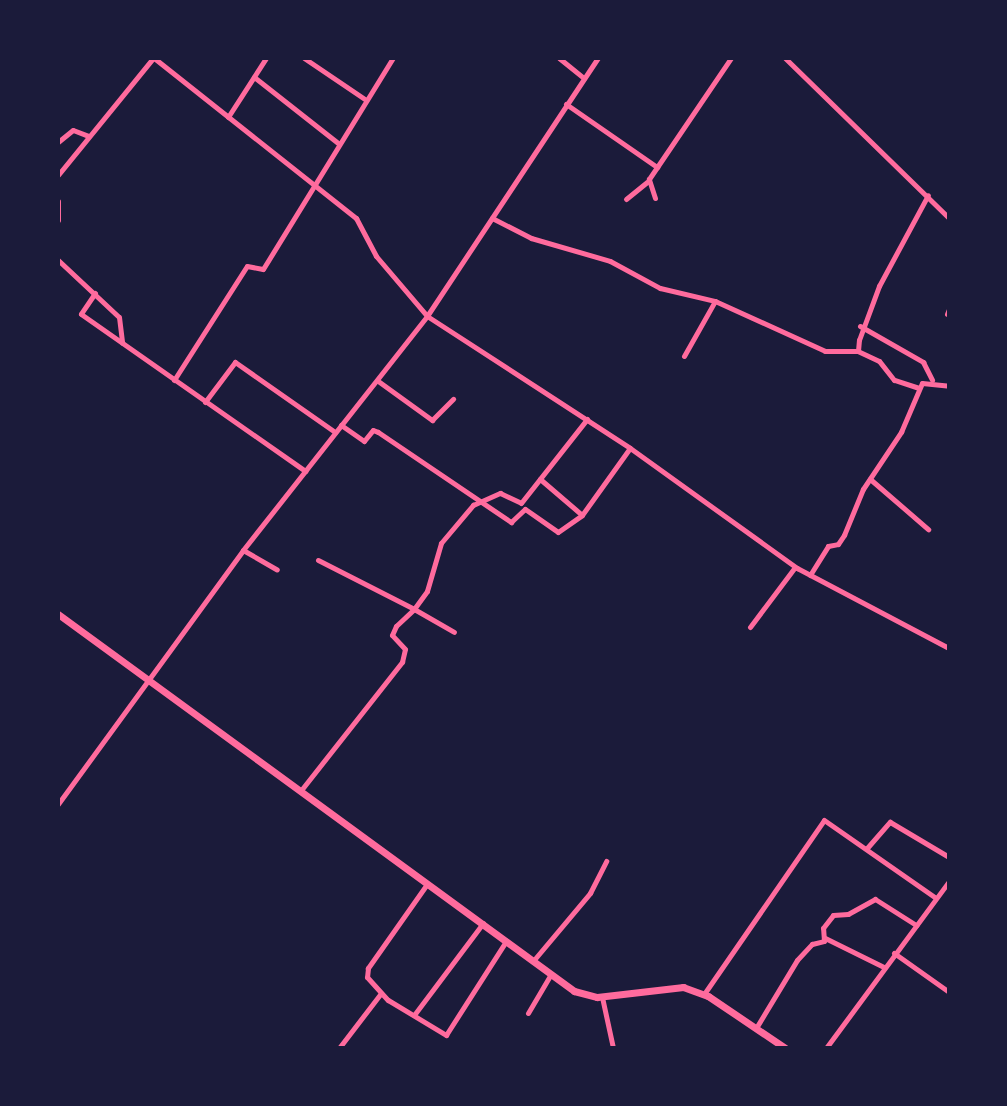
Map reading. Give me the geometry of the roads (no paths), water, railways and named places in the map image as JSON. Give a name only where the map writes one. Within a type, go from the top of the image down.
[{"type":"street","points":[[58,175],[153,58],[358,221],[376,256],[427,316],[630,448],[795,567],[949,648]]},
{"type":"street","points":[[228,117],[266,58]]},
{"type":"street","points":[[304,58],[366,100]]},
{"type":"street","points":[[174,380],[247,266],[263,269],[393,58]]},
{"type":"street","points":[[559,58],[584,78]]},
{"type":"street","points":[[58,804],[243,550],[427,316],[598,58]]},
{"type":"street","points":[[626,199],[648,182],[731,58]]},
{"type":"street","points":[[785,58],[949,218]]},
{"type":"street","points":[[254,77],[339,144]]},
{"type":"street","points":[[566,104],[657,167]]},
{"type":"street","points":[[58,142],[73,130],[89,136]]},
{"type":"street","points":[[648,182],[655,198]]},
{"type":"street","points":[[858,351],[860,326],[928,195]]},
{"type":"street","points":[[58,201],[58,220]]},
{"type":"street","points":[[492,218],[581,257],[610,261],[660,288],[715,301],[825,351],[858,351],[879,361],[894,380],[919,388]]},
{"type":"street","points":[[58,260],[119,317],[124,346]]},
{"type":"street","points":[[95,293],[81,314],[305,471]]},
{"type":"street","points":[[684,356],[715,301]]},
{"type":"street","points":[[860,326],[923,362],[932,380],[949,386]]},
{"type":"street","points":[[205,402],[235,362],[335,432]]},
{"type":"street","points":[[810,575],[828,546],[840,543],[870,479],[901,432],[919,388],[932,380]]},
{"type":"street","points":[[378,381],[432,420],[453,399]]},
{"type":"street","points":[[302,789],[402,662],[405,649],[393,630],[427,591],[441,543],[477,500],[500,493],[519,504],[587,419]]},
{"type":"street","points":[[341,425],[364,441],[377,431],[511,522],[530,511],[558,532],[582,515],[630,448]]},
{"type":"street","points":[[540,479],[582,515]]},
{"type":"street","points":[[870,479],[928,529]]},
{"type":"street","points":[[243,550],[277,570]]},
{"type":"street","points":[[318,560],[454,632]]},
{"type":"street","points":[[750,627],[795,567]]},
{"type":"street","points":[[58,614],[152,679],[574,991],[602,996],[675,986],[704,994],[785,1048]]},
{"type":"street","points":[[704,994],[822,821],[867,848],[936,898]]},
{"type":"street","points":[[867,848],[890,822],[949,857]]},
{"type":"street","points":[[533,961],[590,893],[606,861]]},
{"type":"street","points":[[826,1048],[949,881]]},
{"type":"street","points":[[428,883],[368,968],[367,977],[381,993],[446,1035],[506,941]]},
{"type":"street","points":[[825,938],[823,928],[833,915],[848,914],[875,899],[916,925]]},
{"type":"street","points":[[414,1015],[483,923]]},
{"type":"street","points":[[756,1028],[797,960],[825,938]]},
{"type":"street","points":[[825,938],[884,967]]},
{"type":"street","points":[[894,953],[949,992]]},
{"type":"street","points":[[528,1013],[551,974]]},
{"type":"street","points":[[339,1048],[381,993]]},
{"type":"street","points":[[602,996],[613,1048]]}]
